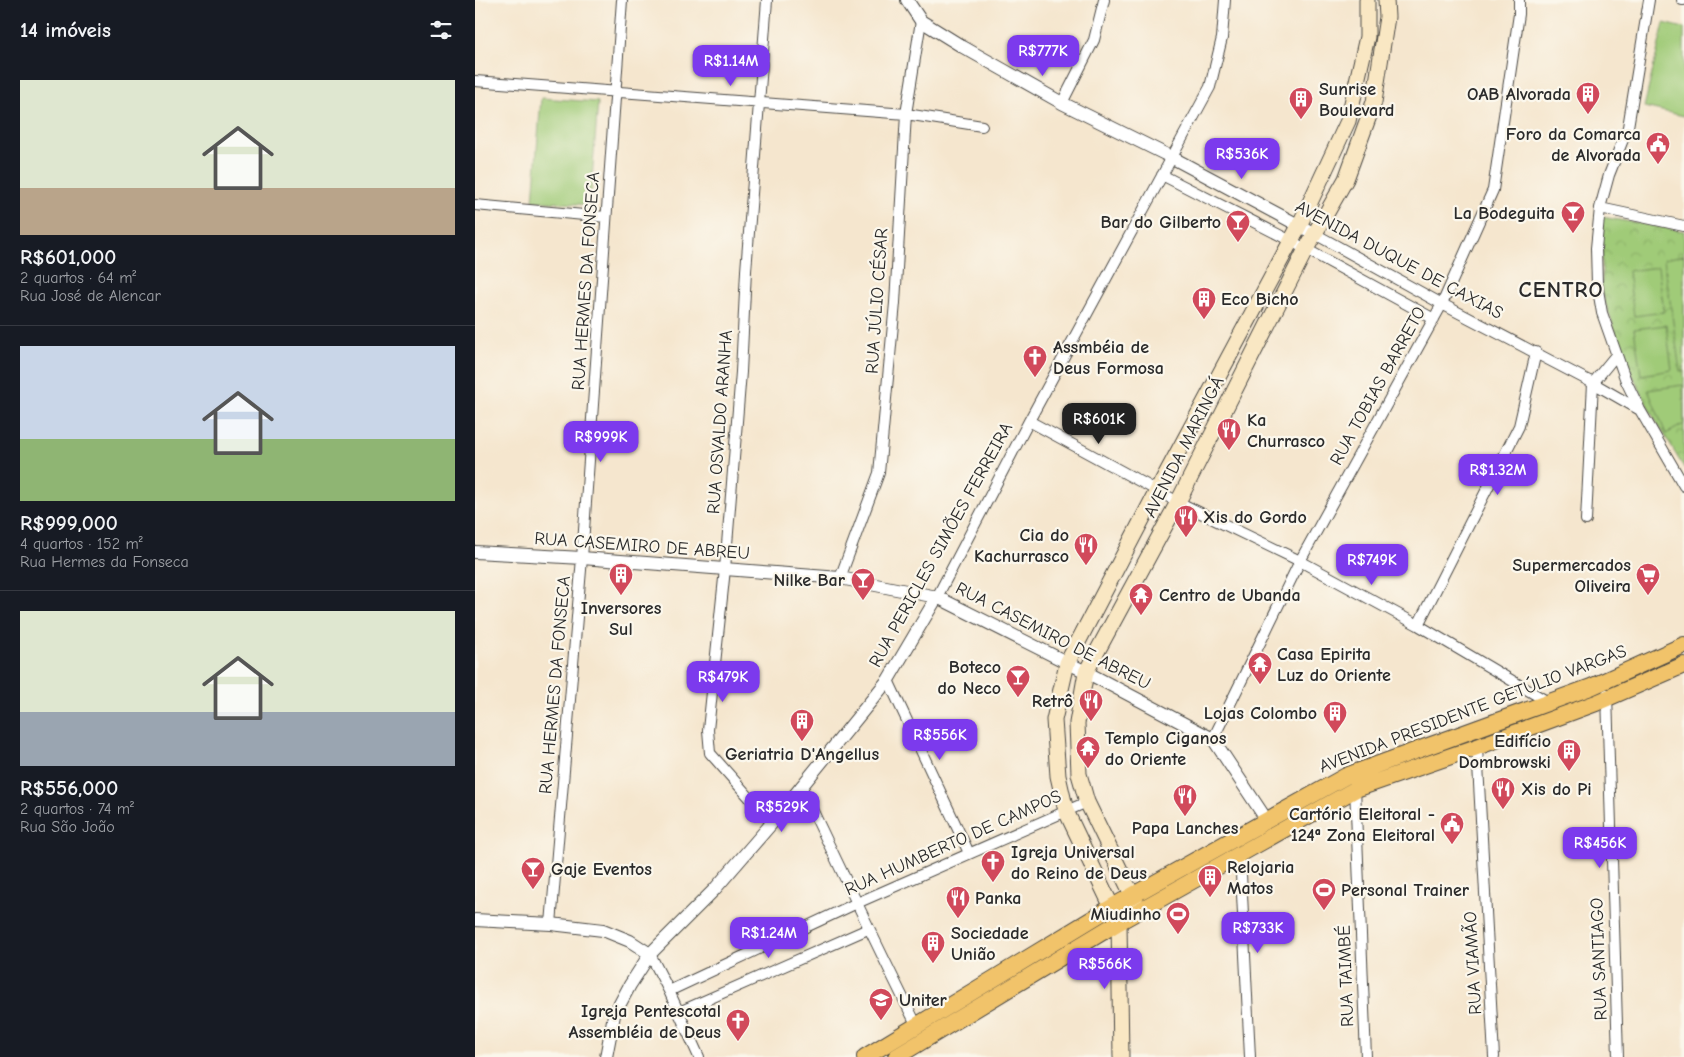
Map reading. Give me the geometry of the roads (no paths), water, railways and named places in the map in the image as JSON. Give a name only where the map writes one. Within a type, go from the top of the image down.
[{"type":"main road","name":"AVENIDA MARINGÁ","points":[[1119,922],[1066,812],[1058,776],[1054,720],[1067,662],[1299,226],[1348,121],[1367,37],[1367,0]]},
{"type":"main road","name":"AVENIDA MARINGÁ","points":[[1140,910],[1087,802],[1079,774],[1077,723],[1086,672],[1178,502],[1306,249],[1346,179],[1374,102],[1387,17],[1386,0]]},
{"type":"main road","name":"AVENIDA PRESIDENTE GETÚLIO VARGAS","points":[[865,1057],[1132,895],[1266,819],[1354,781],[1606,680],[1684,645]]},
{"type":"main road","name":"AVENIDA PRESIDENTE GETÚLIO VARGAS","points":[[896,1057],[1119,922],[1240,853],[1354,781],[1477,747],[1608,698],[1684,665]]},
{"type":"main road","points":[[1119,922],[1121,1057]]},
{"type":"street","name":"RUA HERMES DA FONSECA","points":[[551,924],[582,558],[606,217],[617,92],[622,0]]},
{"type":"street","name":"RUA OSVALDO ARANHA","points":[[767,0],[725,569],[708,730],[710,753],[772,823]]},
{"type":"street","name":"AVENIDA DUQUE DE CAXIAS","points":[[907,0],[921,21],[1062,103],[1171,157],[1442,304],[1536,352],[1640,410]]},
{"type":"street","points":[[1062,103],[1095,40],[1104,0]]},
{"type":"street","name":"RUA PERICLES SIMÕES FERREIRA","points":[[605,1057],[614,1015],[650,954],[714,890],[772,823],[888,680],[937,597],[1029,421],[1210,87],[1222,38],[1225,0]]},
{"type":"street","name":"RUA TOBIAS BARRETO","points":[[1213,739],[1300,561],[1442,304],[1493,190],[1519,14],[1519,0]]},
{"type":"street","points":[[1649,0],[1628,127],[1609,175],[1601,208],[1596,248],[1597,284],[1602,312],[1626,381],[1640,410],[1684,486]]},
{"type":"street","name":"RUA JÚLIO CÉSAR","points":[[840,578],[879,473],[895,303],[906,114],[921,21]]},
{"type":"street","points":[[475,81],[906,114],[983,126]]},
{"type":"street","name":"AVENIDA DUQUE DE CAXIAS","points":[[1162,175],[1291,241],[1434,319]]},
{"type":"street","points":[[475,205],[606,217]]},
{"type":"street","points":[[1601,208],[1684,226]]},
{"type":"street","points":[[1418,625],[1519,426],[1536,352]]},
{"type":"street","points":[[1586,520],[1593,383],[1616,355]]},
{"type":"street","points":[[1029,421],[1178,502],[1300,561],[1418,625],[1548,702]]},
{"type":"street","name":"RUA CASEMIRO DE ABREU","points":[[475,552],[582,558],[840,578],[937,597],[1067,662],[1213,739],[1266,819]]},
{"type":"street","points":[[888,680],[969,853]]},
{"type":"street","name":"RUA SANTIAGO","points":[[1606,680],[1618,1057]]},
{"type":"street","name":"RUA VIAMÃO","points":[[1477,747],[1494,1057]]},
{"type":"street","name":"RUA TAIMBÉ","points":[[1354,781],[1366,1057]]},
{"type":"street","points":[[801,786],[868,929],[917,1026]]},
{"type":"street","name":"RUA HUMBERTO DE CAMPOS","points":[[669,991],[857,903],[1087,802]]},
{"type":"street","points":[[1240,853],[1250,1057]]},
{"type":"street","points":[[475,920],[551,924],[603,930],[630,941],[650,954],[699,1057]]},
{"type":"street","points":[[679,1012],[868,929]]},
{"type":"place","name":"OAB Alvorada","points":[[1588,115]]},
{"type":"place","name":"Sunrise Boulevard","points":[[1301,120]]},
{"type":"place","name":"Foro da Comarca de Alvorada","points":[[1658,165]]},
{"type":"place","name":"La Bodeguita","points":[[1573,234]]},
{"type":"place","name":"Bar do Gilberto","points":[[1238,243]]},
{"type":"place","name":"Eco Bicho","points":[[1204,320]]},
{"type":"place","name":"Assmbéia de Deus Formosa","points":[[1035,378]]},
{"type":"place","name":"Ka Churrasco","points":[[1229,451]]},
{"type":"place","name":"Xis do Gordo","points":[[1186,538]]},
{"type":"place","name":"Cia do Kachurrasco","points":[[1086,566]]},
{"type":"place","name":"Inversores Sul","points":[[621,596]]},
{"type":"place","name":"Supermercados Oliveira","points":[[1648,596]]},
{"type":"place","name":"Nilke Bar","points":[[863,601]]},
{"type":"place","name":"Centro de Ubanda","points":[[1141,616]]},
{"type":"place","name":"Casa Epirita Luz do Oriente","points":[[1260,685]]},
{"type":"place","name":"Boteco do Neco","points":[[1018,698]]},
{"type":"place","name":"Retrô","points":[[1091,722]]},
{"type":"place","name":"Lojas Colombo","points":[[1335,734]]},
{"type":"place","name":"Geriatria D'Angellus","points":[[802,742]]},
{"type":"place","name":"Templo Ciganos do Oriente","points":[[1088,769]]},
{"type":"place","name":"Edifício Dombrowski","points":[[1569,772]]},
{"type":"place","name":"Xis do Pi","points":[[1503,810]]},
{"type":"place","name":"Papa Lanches","points":[[1185,817]]},
{"type":"place","name":"Cartório Eleitoral - 124ª Zona Eleitoral","points":[[1452,845]]},
{"type":"place","name":"Igreja Universal do Reino de Deus","points":[[993,883]]},
{"type":"place","name":"Gaje Eventos","points":[[533,890]]},
{"type":"place","name":"Relojaria Matos","points":[[1210,898]]},
{"type":"place","name":"Personal Trainer","points":[[1324,911]]},
{"type":"place","name":"Panka","points":[[958,919]]},
{"type":"place","name":"Miudinho","points":[[1178,935]]},
{"type":"place","name":"Sociedade União","points":[[933,964]]},
{"type":"place","name":"Uniter","points":[[881,1021]]},
{"type":"place","name":"Igreja Pentescotal Assembléia de Deus","points":[[738,1042]]},
{"type":"district","name":"CENTRO","points":[[1561,290]]}]
